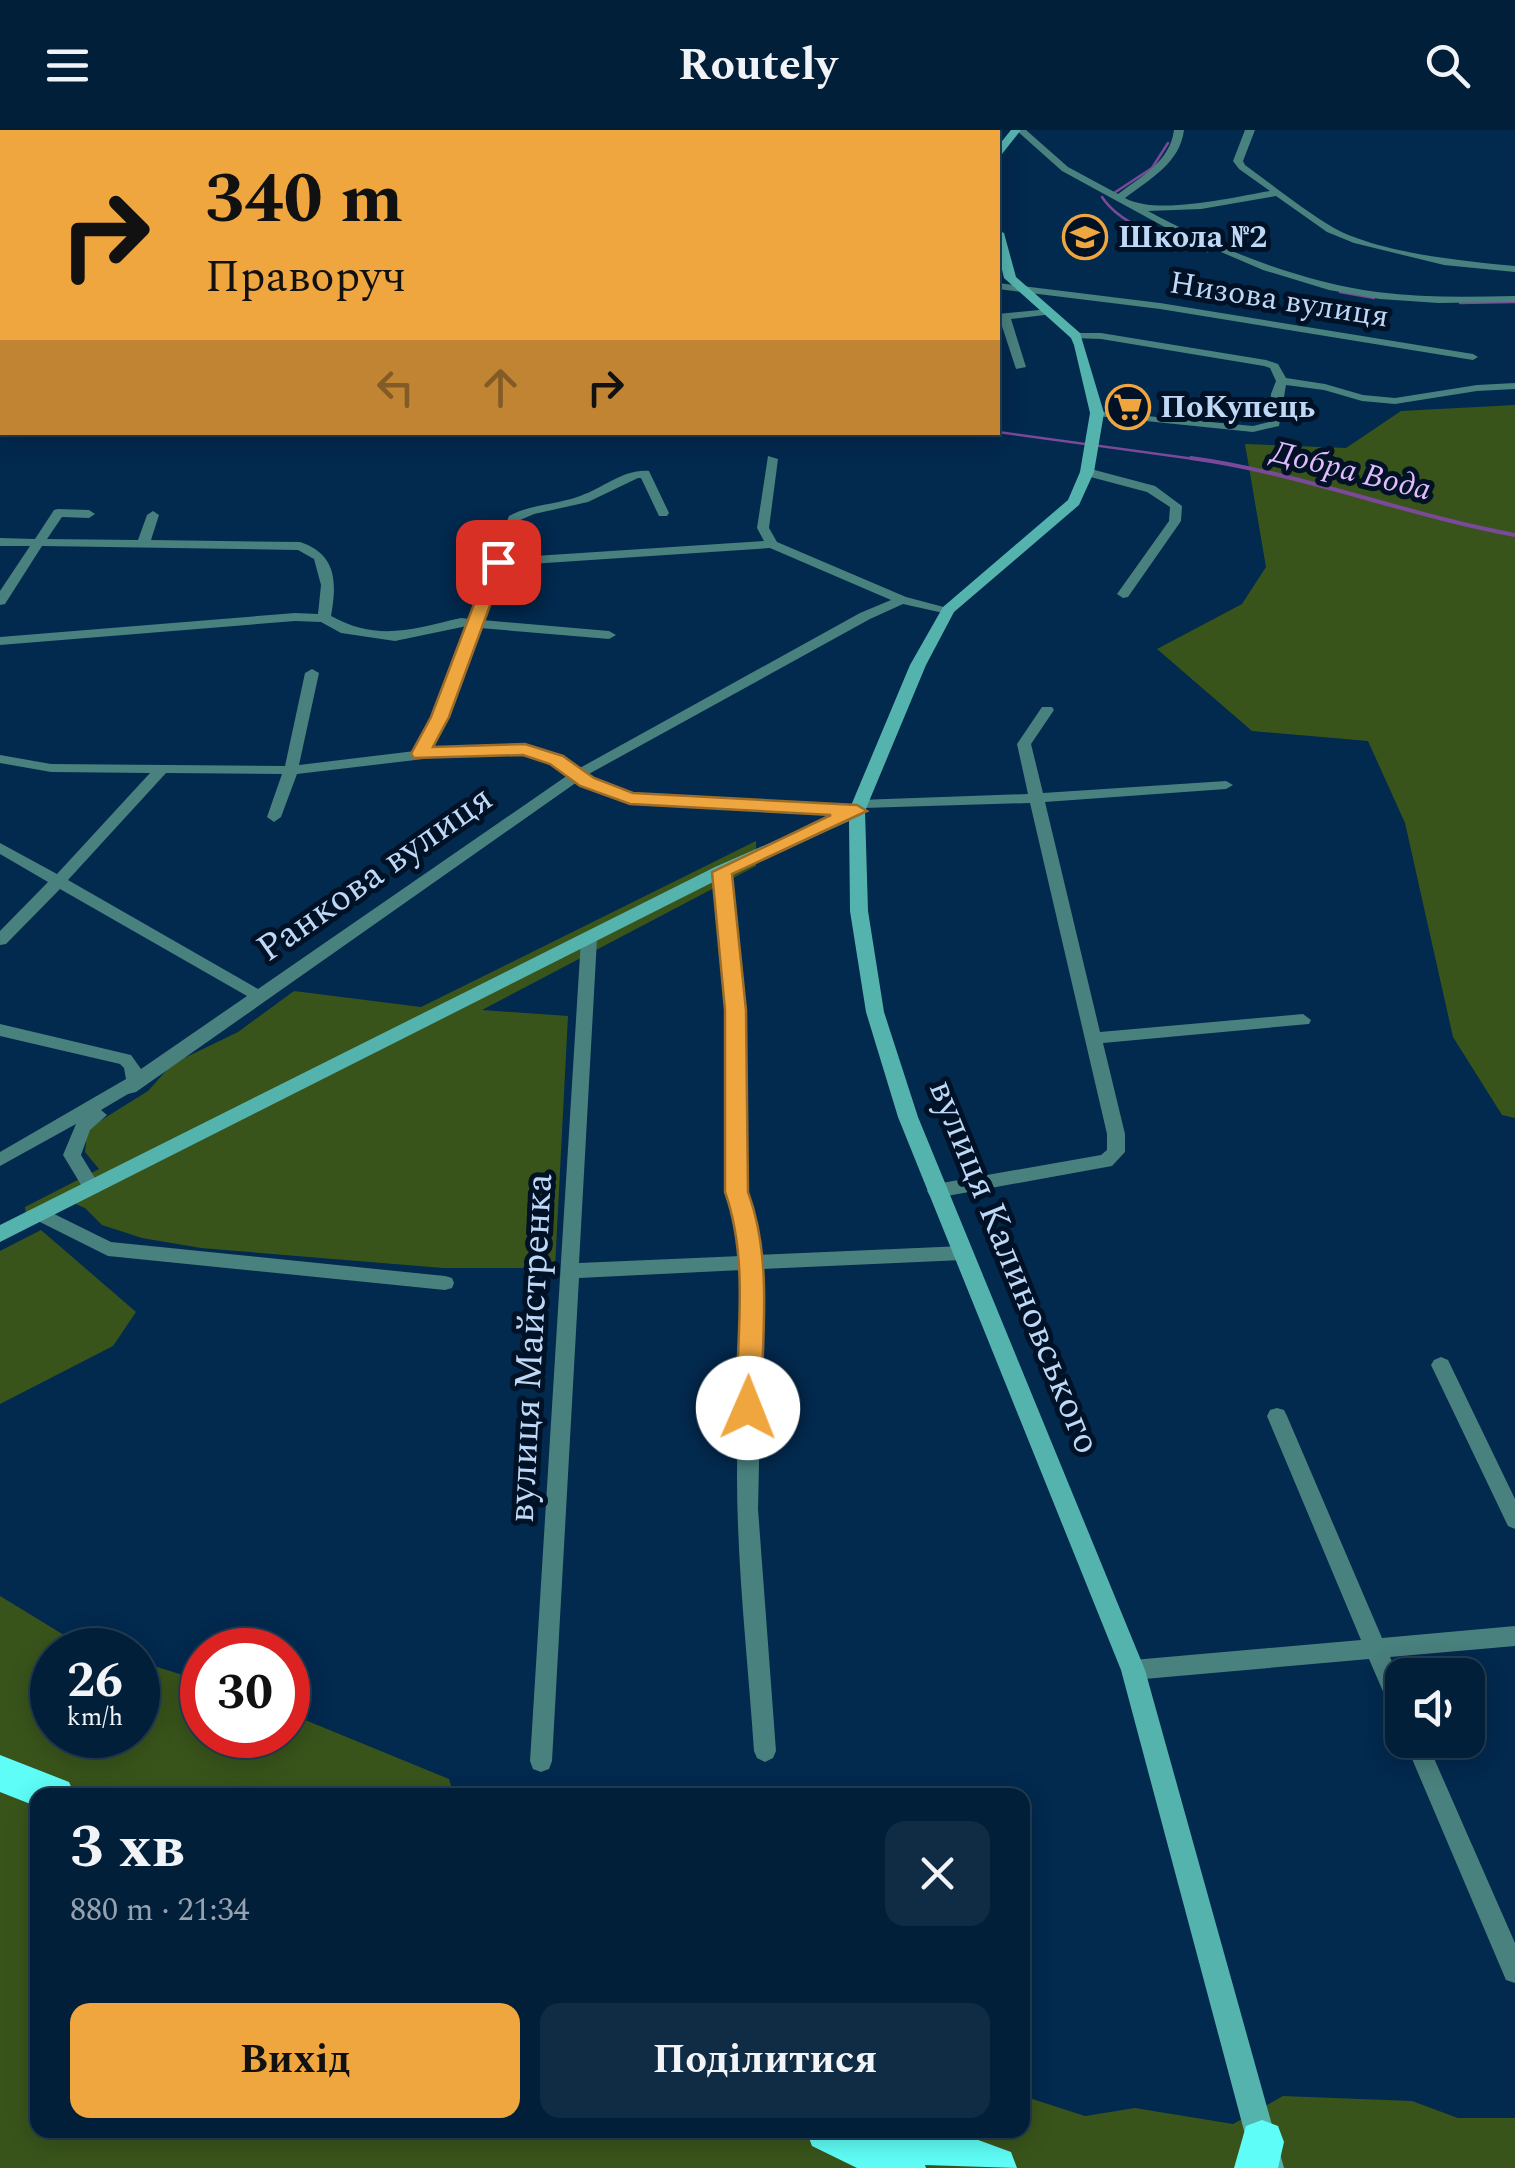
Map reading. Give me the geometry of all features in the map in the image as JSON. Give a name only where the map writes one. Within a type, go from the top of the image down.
[{"type":"highway","points":[[0,1773],[38,1788]]},
{"type":"highway","points":[[844,2138],[904,2168]]},
{"type":"highway","points":[[911,2138],[996,2168]]},
{"type":"main road","points":[[1000,150],[1019,130]]},
{"type":"main road","points":[[1000,240],[1010,278],[1076,336],[1097,413]]},
{"type":"main road","name":"вулиця Калиновського","points":[[1097,413],[1087,472],[1074,502],[948,610],[904,695],[858,808],[860,910],[876,1012],[936,1191],[1133,1670],[1262,2159]]},
{"type":"main road","points":[[0,1234],[722,872],[858,808]]},
{"type":"street","points":[[1019,130],[1065,169],[1169,228],[1238,256],[1243,264],[1326,289],[1515,310]]},
{"type":"street","points":[[1250,130],[1238,161],[1275,193],[1332,230],[1358,241],[1444,262],[1509,268]]},
{"type":"street","points":[[1101,188],[1126,182],[1177,135]]},
{"type":"street","points":[[1119,198],[1164,163],[1177,146],[1177,135]]},
{"type":"street","points":[[1136,208],[1201,206],[1275,193]]},
{"type":"street","name":"Низова вулиця","points":[[1000,286],[1473,357]]},
{"type":"street","points":[[1397,299],[1515,299]]},
{"type":"street","points":[[1020,367],[1001,316],[1049,312]]},
{"type":"street","points":[[1076,336],[1100,336],[1266,363],[1274,366],[1282,381]]},
{"type":"street","points":[[1282,381],[1395,401],[1515,386]]},
{"type":"street","points":[[1097,413],[1266,427],[1275,424],[1276,394],[1282,381]]},
{"type":"street","points":[[772,459],[763,528],[772,544]]},
{"type":"street","points":[[1087,472],[1151,489],[1176,506],[1175,521],[1123,594]]},
{"type":"street","points":[[420,754],[440,717],[509,525],[518,515],[582,500],[635,474],[646,474],[663,513]]},
{"type":"street","points":[[0,601],[34,544],[58,514],[89,514]]},
{"type":"street","points":[[143,544],[153,515]]},
{"type":"street","points":[[0,542],[300,546],[319,555],[325,566],[330,595],[324,618]]},
{"type":"street","points":[[498,562],[772,544],[902,600],[948,610]]},
{"type":"street","name":"Ранкова вулиця","points":[[0,1160],[135,1082],[577,775],[902,600]]},
{"type":"street","points":[[0,642],[324,618],[346,630],[395,637],[437,626],[476,624],[609,635]]},
{"type":"street","points":[[274,818],[292,770],[312,673]]},
{"type":"street","points":[[936,1191],[1106,1161],[1116,1152],[1116,1134],[1024,744],[1046,710]]},
{"type":"street","points":[[0,759],[51,768],[292,770],[483,748],[525,749],[556,760],[577,775],[630,798],[858,808],[1226,785]]},
{"type":"street","points":[[0,940],[160,770]]},
{"type":"street","points":[[0,848],[257,995]]},
{"type":"street","points":[[722,872],[736,1010],[736,1192],[746,1216],[751,1266],[747,1480],[765,1751]]},
{"type":"street","name":"вулиця Майстренка","points":[[541,1762],[589,939]]},
{"type":"street","points":[[1094,1038],[1304,1020]]},
{"type":"street","points":[[0,1030],[126,1059],[132,1066],[135,1082],[83,1127],[75,1140],[72,1155],[92,1188]]},
{"type":"street","points":[[40,1214],[108,1249],[445,1282]]},
{"type":"street","points":[[569,1272],[963,1253]]},
{"type":"street","points":[[1440,1366],[1515,1520]]},
{"type":"street","points":[[1278,1416],[1385,1671]]},
{"type":"street","points":[[1133,1670],[1515,1636]]},
{"type":"street","points":[[1424,1758],[1515,1970]]},
{"type":"green space","points":[[1515,405],[1515,1118],[1502,1115],[1453,1037],[1405,823],[1368,741],[1252,731],[1157,649],[1242,604],[1266,567],[1245,444],[1346,448],[1401,411]]},
{"type":"green space","points":[[756,841],[756,866],[482,1010],[568,1016],[555,1268],[443,1268],[201,1248],[142,1238],[102,1225],[85,1208],[71,1202],[26,1215],[25,1207],[99,1169],[85,1152],[87,1133],[95,1124],[148,1091],[172,1064],[238,1032],[294,991],[421,1007]]},
{"type":"green space","points":[[41,1230],[136,1312],[113,1346],[0,1404],[0,1251]]},
{"type":"green space","points":[[0,1596],[52,1628],[30,1628],[30,1758],[160,1758],[160,1668],[180,1674],[180,1758],[310,1758],[310,1722],[449,1779],[452,1788],[30,1788],[30,2138],[1030,2138],[1030,2098],[1085,2116],[1135,2108],[1233,2124],[1283,2096],[1412,2101],[1458,2118],[1515,2118],[1515,2168],[0,2168]]},
{"type":"waterway","points":[[1114,193],[1152,168],[1168,143]]},
{"type":"waterway","points":[[1102,197],[1135,225],[1207,251]]},
{"type":"waterway","points":[[1340,292],[1374,298]]},
{"type":"waterway","points":[[1460,303],[1515,302]]},
{"type":"waterway","name":"Добра Вода","points":[[1000,432],[1207,461]]},
{"type":"waterway","name":"Добра Вода","points":[[1191,458],[1207,461]]},
{"type":"waterway","name":"Добра Вода","points":[[1207,461],[1515,535]]},
{"type":"place","name":"Школа №2","points":[[1085,237]]},
{"type":"place","name":"ПоКупець","points":[[1128,407]]},
{"type":"route","points":[[498,562],[440,717],[420,754],[525,749],[556,760],[587,782],[630,798],[857,811],[801,833],[722,872],[736,1010],[736,1192],[746,1216],[751,1266],[748,1408]]}]
